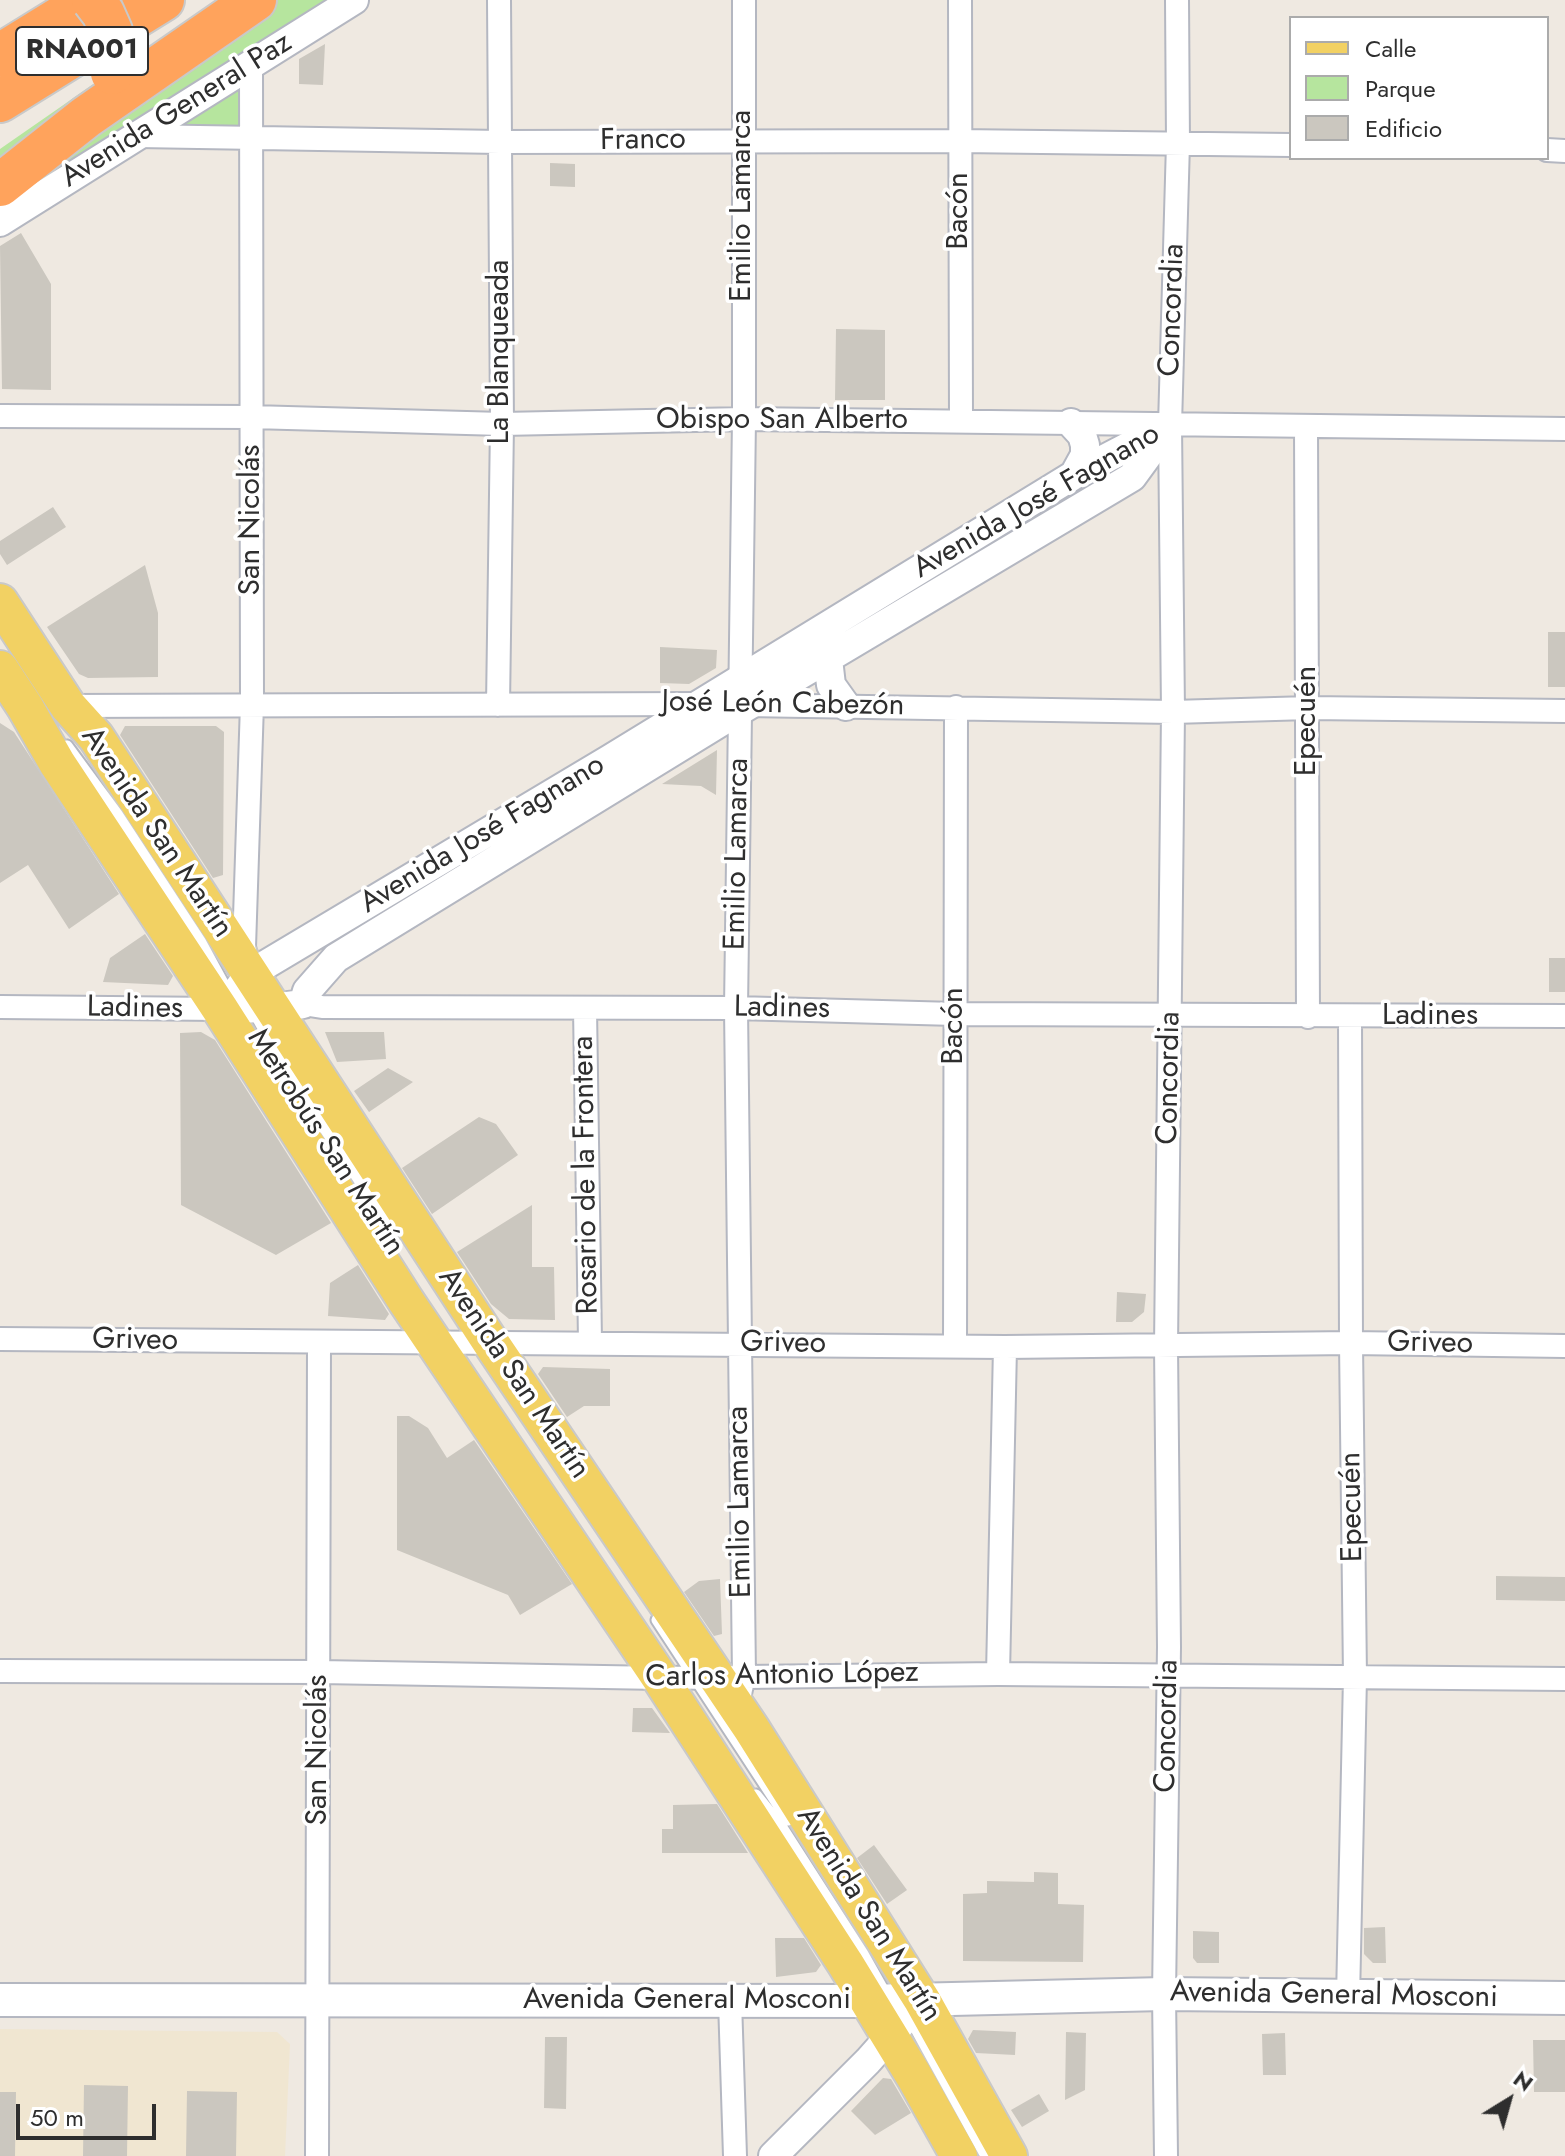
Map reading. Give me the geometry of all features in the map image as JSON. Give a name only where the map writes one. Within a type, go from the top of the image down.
[{"type":"highway","name":"RNA001","points":[[0,55],[91,0]]},
{"type":"highway","points":[[86,117],[108,86],[115,51],[103,13],[91,0]]},
{"type":"highway","points":[[0,185],[86,117],[255,0]]},
{"type":"highway","name":"RNA001","points":[[0,101],[153,6]]},
{"type":"highway","points":[[0,132],[153,6]]},
{"type":"main road","name":"Avenida San Martín","points":[[0,602],[47,721],[57,763],[251,1000],[464,1344],[698,1680],[897,2011],[1009,2156]]},
{"type":"main road","name":"Avenida San Martín","points":[[0,669],[47,721],[96,737],[251,1000],[464,1344],[698,1680],[897,2011],[959,2156]]},
{"type":"main road","name":"Avenida General Mosconi","points":[[0,2000],[730,2001],[897,2011],[1164,1994],[1565,1998]]},
{"type":"street","name":"Avenida General Paz","points":[[0,222],[354,0]]},
{"type":"street","name":"La Blanqueada","points":[[498,705],[502,424],[499,0]]},
{"type":"street","name":"Emilio Lamarca","points":[[698,1680],[738,1344],[736,1008],[743,699],[744,0]]},
{"type":"street","name":"Bacón","points":[[960,0],[961,421]]},
{"type":"street","name":"Concordia","points":[[1166,2156],[1164,1994],[1169,1676],[1166,1346],[1173,712],[1170,425],[1178,143],[1177,0]]},
{"type":"street","name":"San Nicolás","points":[[251,65],[252,704],[244,947],[251,1000]]},
{"type":"street","name":"Franco","points":[[138,136],[500,142],[742,140],[1289,145]]},
{"type":"street","name":"Obispo San Alberto","points":[[0,416],[252,417],[502,424],[744,419],[1565,429]]},
{"type":"street","points":[[1071,423],[1082,435],[1085,445],[1085,455],[1074,475],[1092,503]]},
{"type":"street","name":"Avenida José Fagnano","points":[[251,1000],[307,991],[336,958],[743,699],[1074,475],[1170,425]]},
{"type":"street","name":"Avenida José Fagnano","points":[[251,1000],[699,704],[743,699],[828,659],[1092,503],[1132,477],[1170,425]]},
{"type":"street","name":"Epecuén","points":[[1306,426],[1308,1017]]},
{"type":"street","points":[[828,659],[831,685],[846,706]]},
{"type":"street","name":"José León Cabezón","points":[[743,699],[846,706],[1173,712],[1309,708],[1565,711]]},
{"type":"street","name":"José León Cabezón","points":[[47,721],[252,704],[699,704]]},
{"type":"street","name":"Bacón","points":[[955,1346],[956,707]]},
{"type":"street","name":"Ladines","points":[[0,1007],[251,1000],[322,1007],[736,1008],[955,1014],[1308,1017],[1565,1016]]},
{"type":"street","name":"Rosario de la Frontera","points":[[585,1008],[590,1342]]},
{"type":"street","name":"Epecuén","points":[[1348,1998],[1355,1677],[1350,1017]]},
{"type":"street","name":"Griveo","points":[[0,1339],[1005,1347],[1351,1343],[1565,1346]]},
{"type":"street","name":"San Nicolás","points":[[317,2156],[319,1343]]},
{"type":"street","points":[[998,1674],[1005,1347]]},
{"type":"street","name":"Carlos Antonio López","points":[[0,1671],[320,1672],[698,1680],[998,1674],[1565,1679]]},
{"type":"street","points":[[730,2001],[735,2156]]},
{"type":"street","points":[[773,2156],[897,2011]]},
{"type":"lane","name":"Metrobús San Martín","points":[[105,777],[251,1000],[380,1227]]},
{"type":"lane","name":"Metrobús San Martín","points":[[251,1000],[293,1081],[361,1183],[401,1233]]},
{"type":"lane","points":[[648,1608],[698,1680]]},
{"type":"lane","points":[[752,1791],[781,1826],[986,2156]]},
{"type":"lane","points":[[897,2011],[973,2156]]},
{"type":"shaded area","points":[[0,2029],[277,2032],[290,2044],[285,2156],[0,2156]]},
{"type":"green space","points":[[277,0],[333,0],[0,206],[0,199],[42,165]]},
{"type":"green space","points":[[95,83],[92,90],[0,175],[0,149]]},
{"type":"green space","points":[[239,89],[241,122],[237,127],[183,124]]},
{"type":"green space","points":[[1071,491],[1076,499],[786,673],[784,664]]},
{"type":"building","points":[[325,44],[323,85],[299,84],[299,59]]},
{"type":"building","points":[[550,163],[575,164],[575,187],[550,186]]},
{"type":"building","points":[[21,233],[51,284],[51,390],[2,389],[0,246]]},
{"type":"building","points":[[836,329],[885,330],[885,400],[835,400]]},
{"type":"building","points":[[53,507],[66,527],[7,565],[0,554],[0,541]]},
{"type":"building","points":[[145,565],[158,613],[158,677],[88,678],[79,674],[47,627]]},
{"type":"building","points":[[1548,632],[1565,632],[1565,687],[1548,687]]},
{"type":"building","points":[[660,647],[717,650],[716,668],[689,684],[660,683]]},
{"type":"building","points":[[0,723],[14,732],[119,894],[69,929],[28,865],[0,883]]},
{"type":"building","points":[[125,726],[216,726],[224,732],[223,875],[213,878],[120,735]]},
{"type":"building","points":[[717,750],[716,795],[701,786],[662,784]]},
{"type":"building","points":[[145,934],[173,976],[168,985],[103,982],[110,958]]},
{"type":"building","points":[[1549,958],[1565,958],[1565,992],[1549,992]]},
{"type":"building","points":[[201,1032],[215,1040],[331,1223],[276,1255],[181,1205],[180,1033]]},
{"type":"building","points":[[325,1032],[384,1032],[386,1059],[337,1062]]},
{"type":"building","points":[[388,1068],[413,1082],[369,1112],[354,1091]]},
{"type":"building","points":[[479,1117],[496,1124],[518,1155],[432,1214],[402,1168]]},
{"type":"building","points":[[532,1205],[532,1267],[554,1267],[555,1320],[509,1319],[491,1304],[457,1252]]},
{"type":"building","points":[[358,1265],[389,1314],[385,1320],[328,1316],[330,1283]]},
{"type":"building","points":[[1117,1292],[1146,1294],[1144,1312],[1132,1322],[1116,1322]]},
{"type":"building","points":[[543,1367],[610,1369],[610,1406],[584,1406],[567,1417],[538,1374]]},
{"type":"building","points":[[397,1416],[409,1416],[428,1428],[447,1458],[474,1440],[572,1584],[520,1615],[508,1595],[397,1550]]},
{"type":"building","points":[[1496,1576],[1565,1577],[1565,1601],[1496,1600]]},
{"type":"building","points":[[720,1579],[722,1634],[714,1636],[684,1592],[699,1581]]},
{"type":"building","points":[[633,1708],[652,1708],[670,1733],[632,1732]]},
{"type":"building","points":[[717,1804],[748,1853],[662,1853],[662,1829],[673,1829],[673,1805]]},
{"type":"building","points":[[874,1845],[907,1890],[887,1904],[857,1858]]},
{"type":"building","points":[[1034,1872],[1058,1873],[1058,1904],[1084,1905],[1083,1962],[963,1961],[963,1894],[987,1893],[987,1881],[1034,1882]]},
{"type":"building","points":[[1385,1927],[1386,1963],[1373,1963],[1364,1954],[1364,1928]]},
{"type":"building","points":[[1193,1931],[1219,1932],[1219,1963],[1197,1963],[1193,1958]]},
{"type":"building","points":[[775,1938],[804,1938],[821,1965],[816,1972],[776,1977]]},
{"type":"building","points":[[973,2030],[1016,2032],[1015,2055],[976,2053],[968,2039]]},
{"type":"building","points":[[1066,2032],[1086,2033],[1085,2090],[1065,2100]]},
{"type":"building","points":[[1285,2033],[1286,2075],[1263,2075],[1262,2034]]},
{"type":"building","points":[[545,2037],[567,2037],[566,2109],[544,2108]]},
{"type":"building","points":[[1533,2040],[1565,2040],[1565,2092],[1534,2092]]},
{"type":"building","points":[[883,2078],[891,2079],[911,2113],[875,2135],[851,2111]]},
{"type":"building","points":[[84,2085],[128,2086],[127,2156],[83,2156]]},
{"type":"building","points":[[187,2091],[237,2092],[236,2156],[186,2156]]},
{"type":"building","points":[[0,2092],[16,2092],[15,2156],[0,2156]]},
{"type":"building","points":[[1039,2094],[1049,2111],[1022,2127],[1011,2110]]}]
